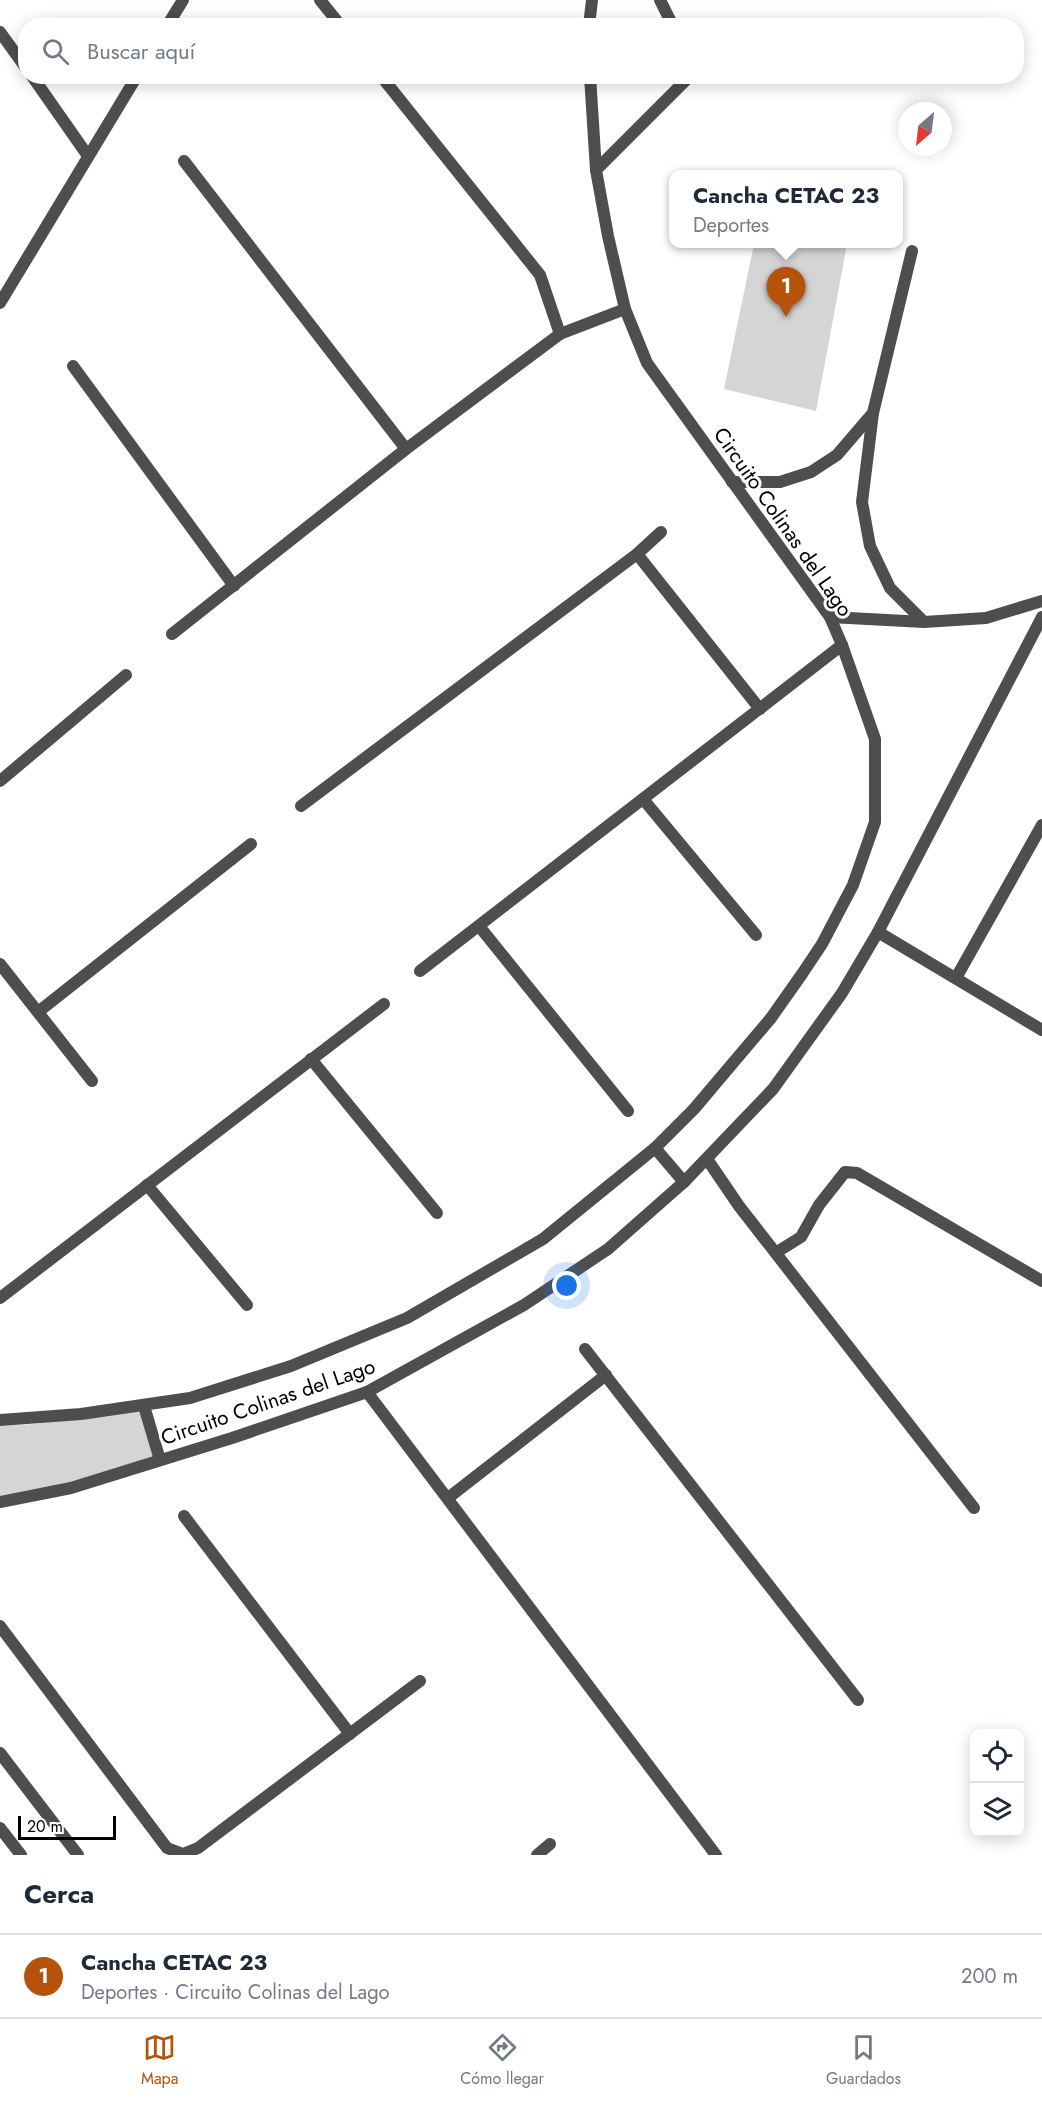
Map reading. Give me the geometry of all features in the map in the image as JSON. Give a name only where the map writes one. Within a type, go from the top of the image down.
[{"type":"street","points":[[172,18],[183,0]]},
{"type":"street","points":[[320,0],[334,18]]},
{"type":"street","points":[[590,18],[592,0]]},
{"type":"street","points":[[660,0],[669,18]]},
{"type":"street","points":[[0,32],[18,57]]},
{"type":"street","points":[[38,84],[88,156]]},
{"type":"street","points":[[0,303],[132,84]]},
{"type":"street","points":[[387,84],[540,275],[560,334]]},
{"type":"street","name":"Circuito Colinas del Lago","points":[[0,1420],[60,1416],[190,1398],[291,1366],[407,1318],[543,1239],[655,1148],[694,1109],[771,1018],[822,944],[853,885],[875,822],[874,739],[830,617],[647,363],[625,309],[608,236],[596,170],[591,84]]},
{"type":"street","points":[[596,170],[682,84]]},
{"type":"street","points":[[184,161],[406,449]]},
{"type":"street","points":[[912,251],[873,413],[862,502],[870,546],[890,588],[924,622]]},
{"type":"street","points":[[172,634],[406,449],[560,334],[625,309]]},
{"type":"street","points":[[72,366],[234,586]]},
{"type":"street","points":[[732,482],[780,482],[811,472],[837,455],[873,413]]},
{"type":"street","points":[[301,806],[637,554],[661,532]]},
{"type":"street","points":[[637,554],[760,709]]},
{"type":"street","points":[[830,617],[924,622],[986,618],[1042,601]]},
{"type":"street","name":"Circuito Colinas del Lago","points":[[0,1502],[71,1488],[367,1392],[525,1305],[608,1249],[684,1182],[773,1089],[842,993],[878,932],[1042,616]]},
{"type":"street","points":[[420,971],[842,645]]},
{"type":"street","points":[[0,781],[126,675]]},
{"type":"street","points":[[643,799],[756,935]]},
{"type":"street","points":[[956,978],[1042,825]]},
{"type":"street","points":[[38,1012],[251,844]]},
{"type":"street","points":[[479,926],[628,1111]]},
{"type":"street","points":[[878,932],[1042,1030]]},
{"type":"street","points":[[0,964],[92,1080]]},
{"type":"street","points":[[0,1298],[384,1004]]},
{"type":"street","points":[[311,1059],[437,1213]]},
{"type":"street","points":[[655,1148],[684,1182]]},
{"type":"street","points":[[707,1159],[739,1206],[974,1508]]},
{"type":"street","points":[[777,1252],[801,1237],[819,1205],[845,1172],[857,1173],[1042,1281]]},
{"type":"street","points":[[147,1185],[247,1305]]},
{"type":"street","points":[[585,1349],[858,1700]]},
{"type":"street","points":[[448,1498],[606,1375]]},
{"type":"street","points":[[367,1392],[716,1855]]},
{"type":"street","points":[[144,1406],[160,1460]]},
{"type":"street","points":[[184,1516],[350,1734]]},
{"type":"street","points":[[0,1626],[167,1848],[183,1854],[198,1848],[420,1681]]},
{"type":"street","points":[[0,1753],[78,1855]]},
{"type":"street","points":[[0,1828],[21,1855]]},
{"type":"street","points":[[537,1855],[550,1845]]},
{"type":"shaded area","points":[[753,248],[846,248],[816,411],[724,389]]},
{"type":"shaded area","points":[[142,1408],[158,1459],[0,1502],[0,1426],[36,1424]]},
{"type":"place","name":"Cancha CETAC 23","points":[[786,317]]}]
